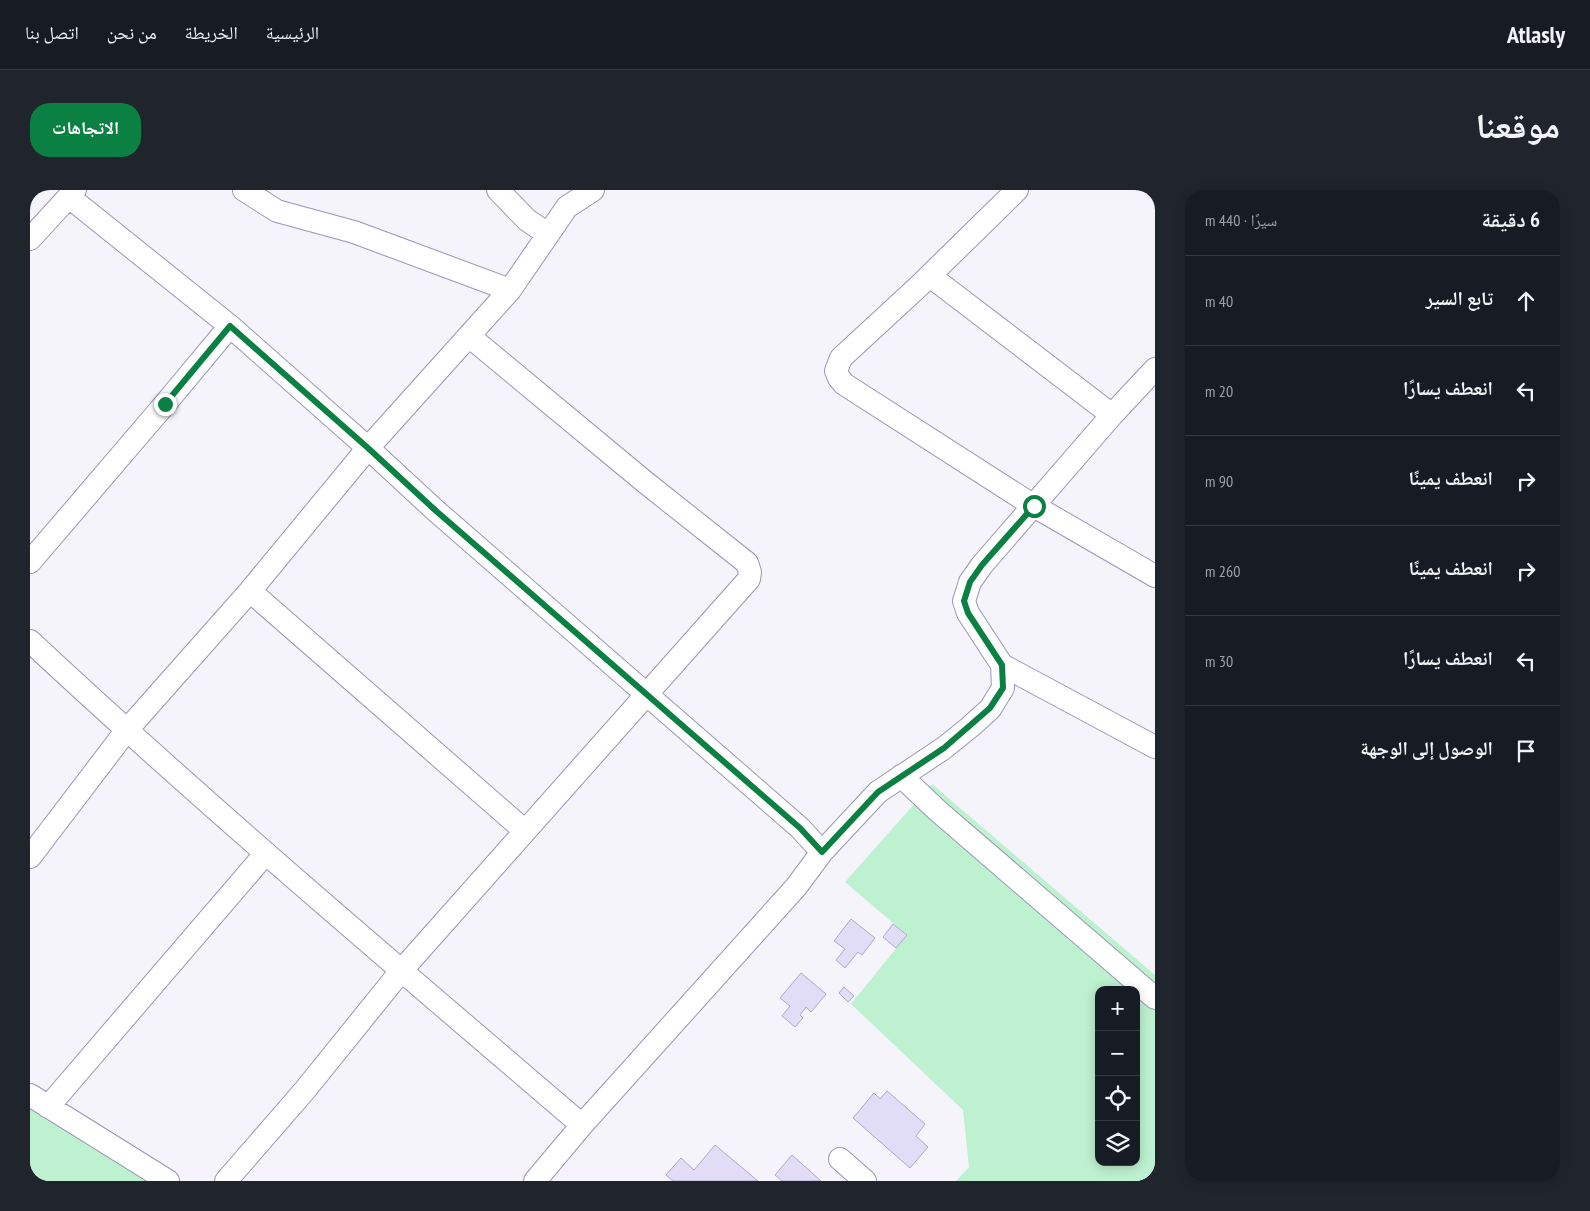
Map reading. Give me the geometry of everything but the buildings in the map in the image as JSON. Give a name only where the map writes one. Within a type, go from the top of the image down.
[{"type":"street","points":[[244,190],[277,211],[354,232],[510,290]]},
{"type":"street","points":[[498,190],[527,220],[548,234]]},
{"type":"street","points":[[30,857],[126,731],[250,591],[368,448],[510,290],[567,207],[593,190]]},
{"type":"street","points":[[1017,190],[930,276],[841,358],[836,371],[844,384],[1034,506],[1155,576]]},
{"type":"street","points":[[30,239],[72,193],[230,326],[646,696],[800,828],[822,852]]},
{"type":"street","points":[[930,276],[1112,415]]},
{"type":"street","points":[[30,562],[230,326]]},
{"type":"street","points":[[226,1181],[305,1090],[401,971],[749,579],[750,572],[747,563],[645,482],[469,336]]},
{"type":"street","points":[[1155,369],[1112,415],[982,565],[970,582],[964,601],[968,613],[1002,665],[1155,747]]},
{"type":"street","points":[[250,591],[525,831]]},
{"type":"street","points":[[30,641],[126,731],[401,971],[582,1125]]},
{"type":"street","points":[[535,1181],[582,1125],[796,887],[822,852],[878,792],[944,748],[990,708],[1003,688],[1002,665]]},
{"type":"street","points":[[901,776],[938,811],[1155,998]]},
{"type":"street","points":[[168,1181],[39,1101],[266,853]]},
{"type":"street","points":[[840,1159],[865,1181]]},
{"type":"green space","points":[[932,784],[1155,975],[1155,1181],[956,1181],[969,1167],[963,1110],[851,1004],[907,935],[845,882]]},
{"type":"green space","points":[[30,1104],[148,1181],[30,1181]]},
{"type":"route","points":[[165,404],[230,326],[646,696],[800,828],[822,852],[878,792],[944,748],[970,727],[990,708],[1003,688],[1002,665],[976,627],[964,601],[970,582],[982,565],[1034,506]]}]
